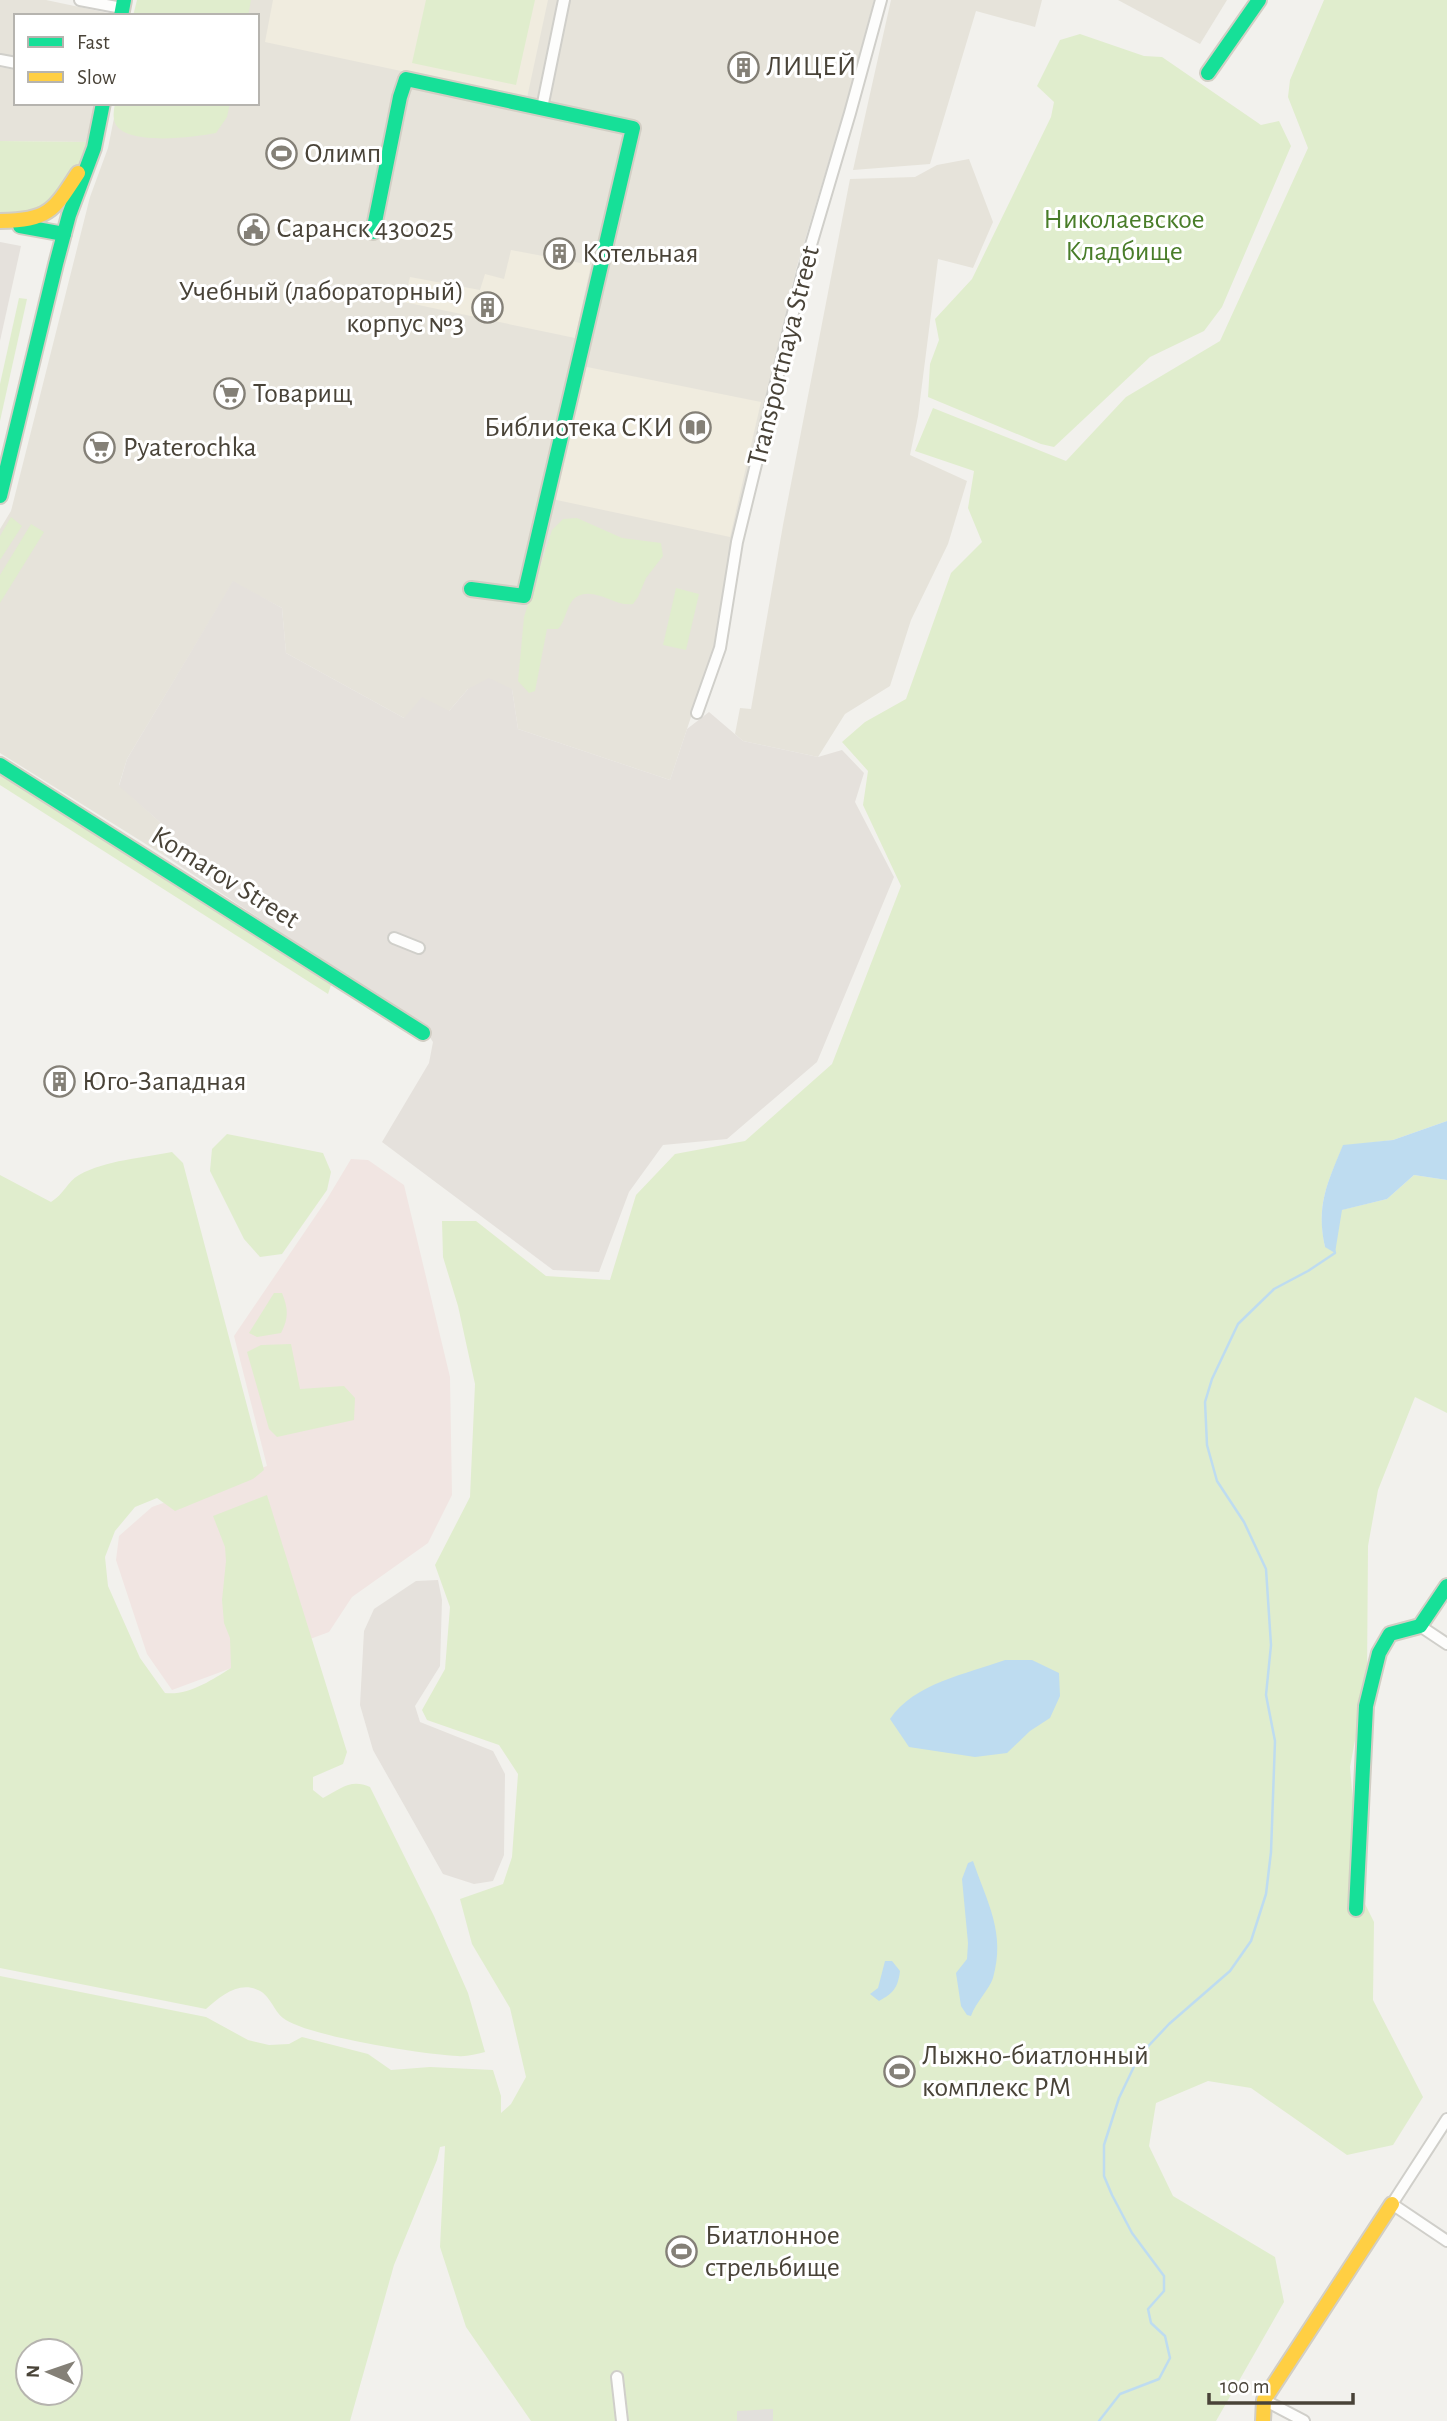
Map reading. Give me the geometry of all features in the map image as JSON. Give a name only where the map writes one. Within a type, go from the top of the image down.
[{"type":"street","points":[[80,0],[122,8]]},
{"type":"street","points":[[542,108],[564,0]]},
{"type":"street","name":"Transportnaya Street","points":[[697,713],[720,648],[737,542],[803,272],[881,0]]},
{"type":"street","points":[[1208,73],[1259,0]]},
{"type":"street","points":[[373,232],[406,79],[633,128],[524,596],[471,589]]},
{"type":"street","points":[[0,496],[64,234],[94,148],[103,105]]},
{"type":"street","points":[[0,222],[44,217],[67,190],[94,148]]},
{"type":"street","points":[[0,222],[64,234]]},
{"type":"street","name":"Komarov Street","points":[[0,765],[423,1033]]},
{"type":"street","points":[[394,938],[419,948]]},
{"type":"street","points":[[1356,1909],[1366,1706],[1379,1653],[1390,1634],[1420,1626],[1447,1586]]},
{"type":"street","points":[[1420,1626],[1447,1644]]},
{"type":"street","points":[[1263,2421],[1264,2400],[1447,2119]]},
{"type":"street","points":[[1392,2204],[1447,2241]]},
{"type":"street","points":[[617,2377],[622,2421]]},
{"type":"street","points":[[1264,2400],[1304,2421]]},
{"type":"shaded area","points":[[0,0],[46,0],[109,14],[14,14],[14,59],[0,56]]},
{"type":"shaded area","points":[[139,0],[874,0],[845,108],[797,266],[731,541],[715,645],[670,780],[518,729],[512,689],[468,689],[449,711],[404,718],[286,653],[282,608],[233,582],[127,759],[119,785],[163,825],[165,856],[0,753],[0,529],[11,511],[90,197],[108,148],[117,105],[259,105],[259,14],[136,14]]},
{"type":"shaded area","points":[[273,0],[548,0],[527,98],[265,42]]},
{"type":"shaded area","points":[[891,0],[1042,0],[1035,27],[976,11],[930,164],[853,170]]},
{"type":"shaded area","points":[[1118,0],[1227,0],[1200,44]]},
{"type":"shaded area","points":[[0,67],[14,70],[14,105],[97,105],[89,142],[0,141]]},
{"type":"shaded area","points":[[969,159],[993,222],[973,268],[938,259],[918,416],[910,455],[967,481],[948,544],[911,620],[890,686],[845,714],[818,757],[743,741],[735,734],[740,708],[751,709],[783,525],[850,179],[915,177],[937,165]]},
{"type":"shaded area","points":[[0,242],[21,246],[0,341]]},
{"type":"shaded area","points":[[511,250],[591,265],[575,338],[404,302],[410,277],[480,290],[485,274],[504,279]]},
{"type":"shaded area","points":[[582,366],[761,402],[730,537],[552,499]]},
{"type":"shaded area","points":[[233,581],[282,608],[286,653],[404,718],[422,697],[449,711],[468,689],[489,678],[512,689],[518,729],[670,780],[687,729],[709,712],[743,741],[818,757],[842,750],[864,773],[855,802],[894,877],[817,1062],[727,1139],[663,1145],[629,1192],[599,1272],[553,1270],[382,1142],[429,1063],[433,1042],[423,1027],[165,856],[163,825],[119,786],[127,759]]},
{"type":"shaded area","points":[[351,1159],[368,1160],[404,1185],[450,1377],[452,1495],[428,1543],[352,1597],[329,1632],[172,1690],[147,1654],[116,1560],[119,1536],[152,1507],[267,1466],[234,1336]]},
{"type":"shaded area","points":[[438,1580],[442,1600],[440,1666],[415,1706],[420,1722],[493,1751],[505,1774],[504,1855],[493,1881],[474,1884],[443,1874],[373,1750],[360,1705],[364,1631],[374,1609],[416,1581]]},
{"type":"shaded area","points":[[773,2409],[773,2421],[737,2421],[737,2411]]},
{"type":"green space","points":[[137,0],[251,0],[248,14],[134,14]]},
{"type":"green space","points":[[426,0],[535,0],[516,85],[412,63]]},
{"type":"green space","points":[[1324,0],[1447,0],[1447,1121],[1393,1140],[1343,1146],[1328,1184],[1322,1219],[1325,1247],[1341,1210],[1387,1199],[1414,1175],[1447,1180],[1447,1413],[1415,1397],[1378,1490],[1368,1546],[1367,1677],[1350,1767],[1361,1896],[1374,1922],[1373,2000],[1423,2097],[1393,2145],[1347,2155],[1251,2088],[1208,2081],[1156,2103],[1149,2146],[1173,2196],[1275,2257],[1284,2302],[1216,2421],[531,2421],[466,2327],[440,2247],[445,2146],[440,2147],[394,2265],[350,2421],[0,2421],[0,1976],[206,2017],[248,2040],[269,2045],[289,2044],[302,2037],[368,2054],[391,2070],[430,2067],[493,2070],[501,2096],[501,2113],[511,2104],[526,2077],[510,2008],[472,1944],[460,1899],[503,1884],[512,1857],[518,1774],[499,1745],[427,1720],[422,1710],[445,1669],[450,1607],[435,1565],[470,1497],[475,1384],[458,1306],[443,1257],[442,1221],[476,1221],[546,1276],[610,1280],[636,1195],[675,1154],[745,1141],[832,1064],[901,886],[863,805],[868,771],[842,742],[865,722],[906,699],[951,573],[982,542],[968,508],[974,471],[915,451],[933,408],[1066,461],[1126,397],[1220,341],[1308,148],[1288,97],[1290,80]]},
{"type":"green space","name":"Николаевское Кладбище","points":[[1080,34],[1144,56],[1162,57],[1261,125],[1279,121],[1291,146],[1222,307],[1204,331],[1150,357],[1054,447],[928,397],[930,364],[939,340],[935,319],[972,279],[1051,117],[1054,102],[1037,86],[1060,40]]},
{"type":"green space","points":[[115,105],[230,105],[227,117],[216,133],[193,136],[135,136],[123,132],[116,125]]},
{"type":"green space","points":[[0,141],[89,142],[83,163],[48,210],[27,216],[0,212]]},
{"type":"green space","points":[[19,298],[27,299],[0,421],[0,384]]},
{"type":"green space","points":[[11,517],[22,526],[0,560],[0,536]]},
{"type":"green space","points":[[577,518],[622,538],[661,543],[663,556],[646,578],[633,604],[619,603],[592,594],[574,599],[558,629],[547,629],[535,691],[529,693],[518,681],[524,617],[552,530],[563,519]]},
{"type":"green space","points":[[31,524],[44,532],[0,603],[0,575]]},
{"type":"green space","points":[[676,588],[699,594],[686,650],[663,645]]},
{"type":"green space","points":[[0,772],[331,985],[328,994],[0,785]]},
{"type":"green space","points":[[227,1134],[323,1153],[331,1172],[327,1190],[282,1254],[260,1257],[244,1239],[210,1171],[212,1149]]},
{"type":"green space","points":[[172,1152],[183,1163],[264,1470],[253,1479],[175,1511],[157,1498],[135,1507],[115,1531],[105,1557],[108,1586],[140,1658],[165,1693],[191,1690],[216,1677],[231,1668],[230,1638],[224,1623],[222,1600],[225,1547],[213,1516],[267,1495],[347,1752],[343,1764],[313,1777],[313,1790],[323,1798],[351,1784],[370,1787],[434,1916],[468,1993],[485,2052],[461,2056],[340,2038],[296,2025],[283,2018],[266,1996],[251,1988],[236,1989],[206,2009],[0,1968],[0,1175],[51,1202],[75,1178],[90,1170]]},
{"type":"green space","points":[[274,1293],[282,1293],[286,1303],[287,1313],[281,1333],[257,1337],[249,1333]]},
{"type":"green space","points":[[291,1344],[300,1389],[344,1386],[355,1398],[354,1420],[277,1437],[269,1429],[247,1352],[261,1345]]},
{"type":"water","points":[[1447,1121],[1447,1180],[1414,1175],[1387,1199],[1342,1210],[1335,1253],[1325,1247],[1322,1219],[1325,1195],[1343,1145],[1393,1140]]},
{"type":"water","points":[[1005,1660],[1032,1660],[1059,1673],[1060,1696],[1050,1718],[1030,1731],[1007,1753],[975,1757],[909,1747],[890,1719],[900,1707],[942,1681]]},
{"type":"water","points":[[973,1861],[993,1918],[997,1946],[993,1978],[971,2016],[967,2015],[961,2006],[956,1973],[967,1959],[962,1879],[968,1863]]},
{"type":"water","points":[[885,1961],[892,1961],[900,1971],[894,1989],[879,2001],[870,1994],[878,1988]]},
{"type":"waterway","points":[[1099,2421],[1120,2394],[1159,2379],[1170,2358],[1165,2336],[1151,2323],[1148,2309],[1164,2291],[1164,2276],[1132,2233],[1112,2195],[1104,2176],[1104,2145],[1119,2098],[1139,2056],[1169,2024],[1230,1971],[1251,1941],[1266,1894],[1271,1852],[1275,1741],[1266,1695],[1271,1645],[1266,1569],[1244,1522],[1217,1481],[1207,1445],[1205,1402],[1212,1379],[1238,1324],[1274,1289],[1308,1271],[1335,1253],[1334,1250]]},
{"type":"traffic: fast","points":[[121,14],[124,0]]},
{"type":"traffic: fast","points":[[1208,73],[1259,0]]},
{"type":"traffic: fast","points":[[373,232],[406,79],[633,128],[524,596],[471,589]]},
{"type":"traffic: fast","points":[[0,496],[56,264],[69,215],[94,148],[103,105]]},
{"type":"traffic: fast","points":[[20,226],[64,234]]},
{"type":"traffic: fast","points":[[0,765],[423,1033]]},
{"type":"traffic: fast","points":[[1356,1909],[1366,1706],[1379,1653],[1390,1634],[1420,1626],[1447,1586]]},
{"type":"traffic: slow","points":[[0,221],[29,219],[48,211],[62,197],[78,173]]},
{"type":"traffic: slow","points":[[1263,2421],[1264,2400],[1392,2204]]},
{"type":"place","name":"ЛИЦЕЙ","points":[[743,67]]},
{"type":"place","name":"Олимп","points":[[281,154]]},
{"type":"place","name":"Саранск 430025","points":[[253,229]]},
{"type":"place","name":"Котельная","points":[[559,254]]},
{"type":"place","name":"Учебный (лабораторный) корпус №3","points":[[487,308]]},
{"type":"place","name":"Товарищ","points":[[230,394]]},
{"type":"place","name":"Библиотека СКИ","points":[[696,428]]},
{"type":"place","name":"Pyaterochka","points":[[100,448]]},
{"type":"place","name":"Юго-Западная","points":[[59,1082]]},
{"type":"place","name":"Лыжно-биатлонный комплекс РМ","points":[[899,2072]]},
{"type":"place","name":"Биатлонное стрельбище","points":[[682,2252]]}]
